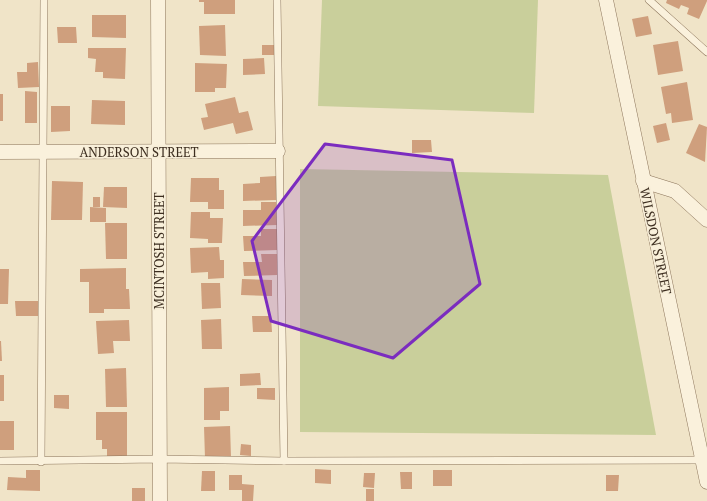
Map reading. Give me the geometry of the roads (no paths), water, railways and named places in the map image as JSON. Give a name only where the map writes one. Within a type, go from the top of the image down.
[{"type":"street","name":"MCINTOSH STREET","points":[[158,0],[160,501]]},
{"type":"street","name":"WILSDON STREET","points":[[606,0],[701,460],[706,478]]},
{"type":"street","name":"ANDERSON STREET","points":[[0,152],[278,151]]},
{"type":"street","points":[[643,181],[675,191],[707,220]]},
{"type":"lane","points":[[41,462],[44,0]]},
{"type":"lane","points":[[277,0],[278,151],[284,461]]},
{"type":"lane","points":[[649,0],[707,52]]},
{"type":"lane","points":[[0,461],[41,462],[160,459],[284,461],[701,460]]}]
